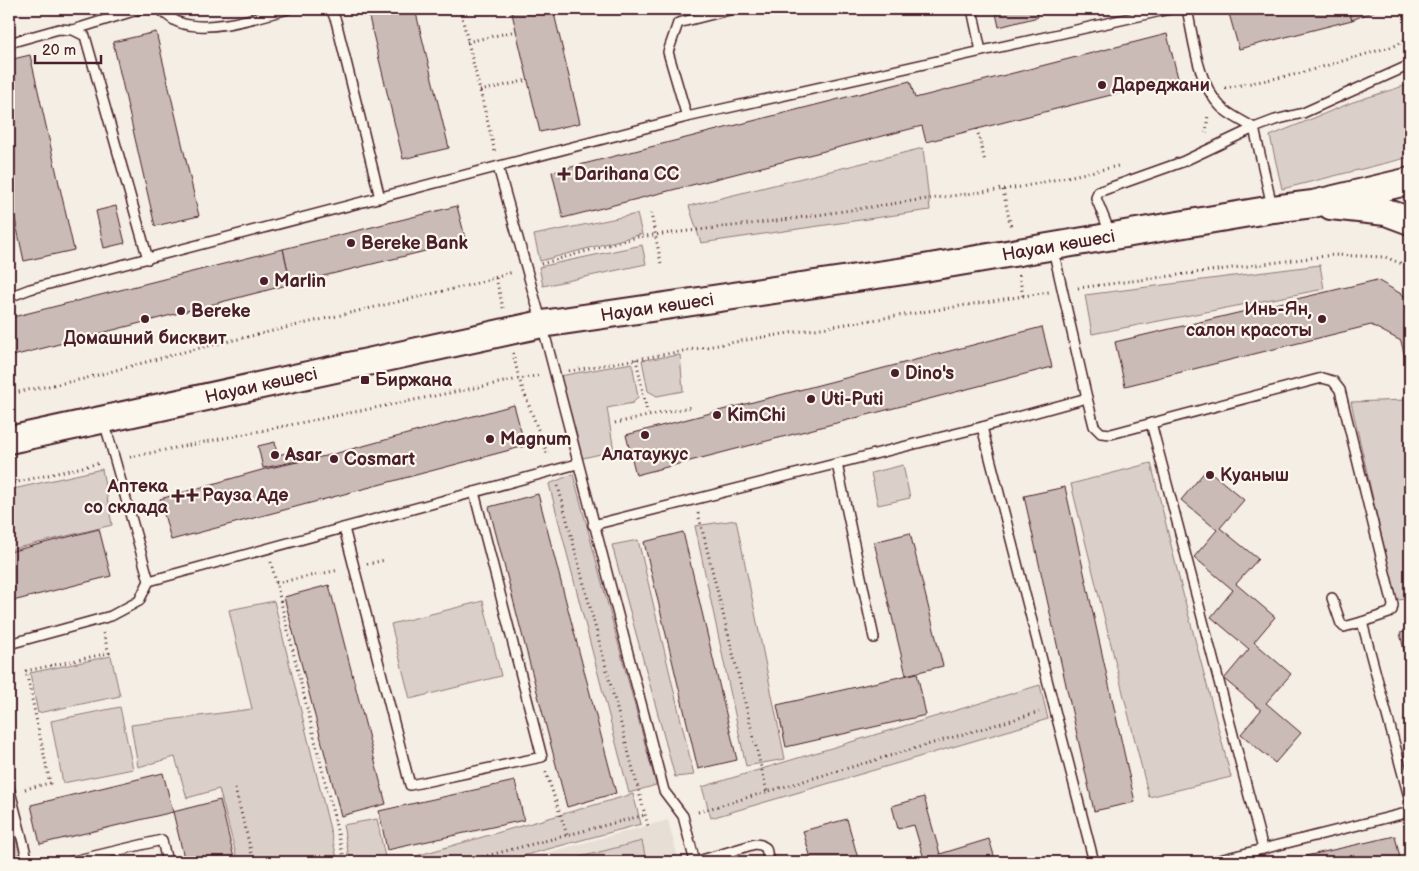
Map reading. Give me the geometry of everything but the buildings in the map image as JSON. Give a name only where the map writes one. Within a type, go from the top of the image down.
[{"type":"street","name":"Науаи көшесі","points":[[9,440],[542,324],[918,269],[1273,209],[1313,204],[1410,181]]},
{"type":"street","name":"Науаи көшесі","points":[[1313,204],[1386,212],[1410,221]]},
{"type":"lane","points":[[9,43],[59,29],[73,30],[140,9]]},
{"type":"lane","points":[[159,9],[178,22],[194,25],[219,25],[246,21],[288,9]]},
{"type":"lane","points":[[331,9],[336,21],[380,198]]},
{"type":"lane","points":[[686,117],[668,52],[678,23],[733,9]]},
{"type":"lane","points":[[972,9],[981,51]]},
{"type":"lane","points":[[9,297],[686,117],[1170,9]]},
{"type":"lane","points":[[1187,9],[1201,69],[1209,91],[1222,108],[1254,128],[1273,209]]},
{"type":"lane","points":[[73,30],[85,36],[148,259]]},
{"type":"lane","points":[[1112,236],[1096,198],[1098,192],[1182,162],[1275,120],[1303,114],[1410,65]]},
{"type":"lane","points":[[498,167],[542,324],[577,464],[664,791],[682,816],[695,862],[755,844],[766,848],[769,862]]},
{"type":"lane","points":[[1053,246],[1094,426],[1101,433],[1111,434],[1322,378],[1333,381],[1341,394],[1393,605],[1392,610],[1389,612],[1362,622],[1344,626],[1341,624],[1332,598]]},
{"type":"lane","points":[[593,525],[982,427],[1087,398]]},
{"type":"lane","points":[[9,644],[112,616],[139,602],[149,581],[103,420]]},
{"type":"lane","points":[[1151,423],[1263,849]]},
{"type":"lane","points":[[982,427],[1094,862]]},
{"type":"lane","points":[[149,581],[577,464]]},
{"type":"lane","points":[[837,464],[874,638]]},
{"type":"lane","points":[[344,528],[410,785],[542,757],[474,492]]},
{"type":"lane","points":[[1362,622],[1410,801]]},
{"type":"lane","points":[[10,790],[28,862]]},
{"type":"lane","points":[[1211,862],[1410,812]]},
{"type":"lane","points":[[69,862],[162,840],[167,862]]},
{"type":"path","points":[[460,9],[498,167]]},
{"type":"path","points":[[467,42],[516,32]]},
{"type":"path","points":[[1206,138],[1209,91],[1298,74],[1397,45],[1410,36]]},
{"type":"path","points":[[480,91],[528,80]]},
{"type":"path","points":[[976,129],[985,162]]},
{"type":"path","points":[[9,394],[83,379],[191,350],[474,284],[637,237],[784,220],[904,202],[1021,188],[1128,164]]},
{"type":"path","points":[[1004,190],[1011,228]]},
{"type":"path","points":[[651,212],[661,263]]},
{"type":"path","points":[[9,484],[115,460],[519,378],[554,374],[758,338],[1023,296],[1333,255],[1385,257],[1410,267]]},
{"type":"path","points":[[1019,273],[1023,296]]},
{"type":"path","points":[[496,278],[503,311]]},
{"type":"path","points":[[512,349],[519,378],[554,470],[648,826]]},
{"type":"path","points":[[636,359],[648,416]]},
{"type":"path","points":[[615,423],[691,407]]},
{"type":"path","points":[[694,500],[767,792]]},
{"type":"path","points":[[267,548],[344,862]]},
{"type":"path","points":[[276,583],[385,560]]},
{"type":"path","points":[[10,790],[50,783],[26,671],[109,653],[100,619]]},
{"type":"path","points":[[682,816],[1054,708]]},
{"type":"path","points":[[542,757],[567,836]]},
{"type":"path","points":[[235,789],[254,862]]},
{"type":"path","points":[[463,862],[645,815]]},
{"type":"shaded area","points":[[1410,84],[1410,157],[1282,189],[1270,136],[1353,102]]},
{"type":"shaded area","points":[[923,148],[930,210],[701,243],[689,206]]},
{"type":"shaded area","points":[[637,214],[642,234],[540,261],[534,235]]},
{"type":"shaded area","points":[[642,245],[646,264],[543,286],[539,267]]},
{"type":"shaded area","points":[[1320,265],[1324,289],[1092,334],[1085,295]]},
{"type":"shaded area","points":[[680,355],[683,391],[657,396],[648,391],[642,360]]},
{"type":"shaded area","points":[[632,363],[638,397],[633,403],[607,408],[614,451],[578,459],[560,376]]},
{"type":"shaded area","points":[[1406,400],[1410,420],[1410,599],[1396,600],[1351,402]]},
{"type":"shaded area","points":[[1151,463],[1231,777],[1149,797],[1071,484]]},
{"type":"shaded area","points":[[903,465],[910,498],[878,505],[871,473]]},
{"type":"shaded area","points":[[102,469],[112,525],[9,550],[9,490]]},
{"type":"shaded area","points":[[573,474],[656,785],[629,793],[549,484]]},
{"type":"shaded area","points":[[736,520],[785,759],[746,766],[695,526]]},
{"type":"shaded area","points":[[638,540],[694,775],[675,777],[612,545]]},
{"type":"shaded area","points":[[274,601],[338,862],[238,862],[219,789],[187,798],[175,757],[138,767],[131,725],[252,709],[229,610]]},
{"type":"shaded area","points":[[483,601],[501,676],[410,699],[391,624]]},
{"type":"shaded area","points":[[111,656],[120,696],[38,713],[30,673]]},
{"type":"shaded area","points":[[1040,685],[1048,719],[711,818],[702,787]]},
{"type":"shaded area","points":[[120,707],[133,769],[63,783],[51,721]]},
{"type":"shaded area","points":[[633,794],[641,824],[500,862],[395,862]]},
{"type":"shaded area","points":[[9,811],[22,862],[9,862]]},
{"type":"shaded area","points":[[377,819],[386,862],[350,862],[343,825]]},
{"type":"shaded area","points":[[668,820],[679,862],[514,862]]},
{"type":"shaded area","points":[[642,841],[646,860],[638,862],[561,862]]},
{"type":"place","name":"Дареджани","points":[[1102,85]]},
{"type":"place","name":"Darihana CC","points":[[564,174]]},
{"type":"place","name":"Bereke Bank","points":[[351,243]]},
{"type":"place","name":"Marlin","points":[[264,281]]},
{"type":"place","name":"Bereke","points":[[181,311]]},
{"type":"place","name":"Домашний бисквит","points":[[145,319]]},
{"type":"place","name":"Инь-Ян, салон красоты","points":[[1322,319]]},
{"type":"place","name":"Dino's","points":[[895,373]]},
{"type":"place","name":"Биржана","points":[[365,380]]},
{"type":"place","name":"Uti-Puti","points":[[811,399]]},
{"type":"place","name":"KimChi","points":[[717,415]]},
{"type":"place","name":"Алатаукус","points":[[645,435]]},
{"type":"place","name":"Magnum","points":[[490,439]]},
{"type":"place","name":"Asar","points":[[275,455]]},
{"type":"place","name":"Cosmart","points":[[334,459]]},
{"type":"place","name":"Куаныш","points":[[1210,475]]},
{"type":"place","name":"Рауза Аде","points":[[192,495]]},
{"type":"place","name":"Аптека со склада","points":[[178,496]]}]
